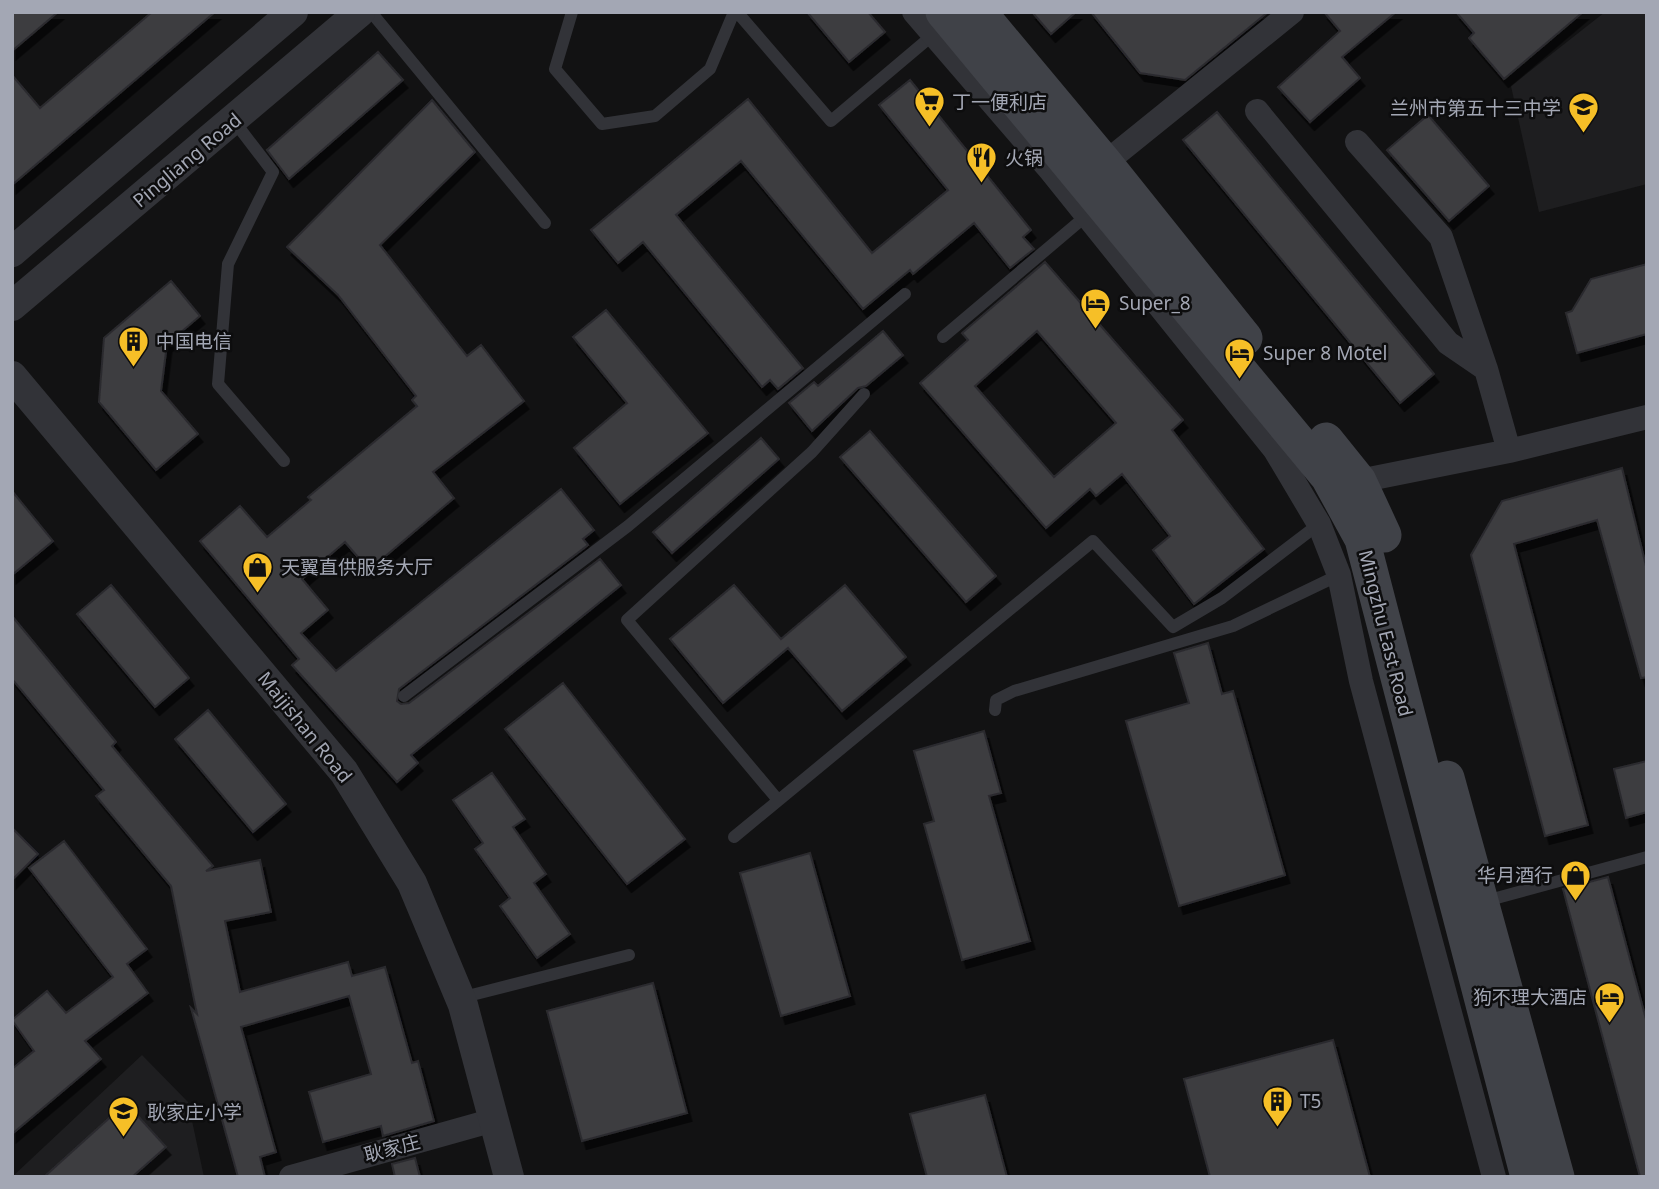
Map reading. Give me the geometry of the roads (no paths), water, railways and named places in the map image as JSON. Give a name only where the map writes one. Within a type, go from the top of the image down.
[{"type":"main road","name":"Mingzhu East Road","points":[[979,12],[1105,163],[1359,481],[1384,536],[1557,1177]]},
{"type":"main road","name":"Mingzhu East Road","points":[[938,23],[1328,477],[1362,539],[1528,1177]]},
{"type":"street","points":[[12,252],[293,12]]},
{"type":"street","name":"Pingliang Road","points":[[12,306],[360,12]]},
{"type":"street","name":"Mingzhu East Road","points":[[914,12],[938,23],[1086,216],[1275,450],[1319,524],[1339,575],[1361,681],[1494,1177]]},
{"type":"street","points":[[1105,163],[1292,12]]},
{"type":"street","points":[[1257,111],[1448,343],[1486,369]]},
{"type":"street","points":[[1357,142],[1440,237],[1486,369],[1509,451]]},
{"type":"street","name":"Maijishan Road","points":[[12,376],[344,772],[412,883],[459,998],[509,1177]]},
{"type":"street","points":[[1359,481],[1645,423]]},
{"type":"street","points":[[1361,681],[1395,673]]},
{"type":"street","name":"耿家庄","points":[[291,1177],[494,1120]]},
{"type":"lane","points":[[371,12],[545,223]]},
{"type":"lane","points":[[572,12],[555,69],[602,124],[655,116],[709,69],[735,12],[831,121],[938,23]]},
{"type":"lane","points":[[234,121],[273,172],[228,264],[218,384],[284,461]]},
{"type":"lane","points":[[943,337],[1086,216]]},
{"type":"lane","points":[[404,696],[628,526],[905,295]]},
{"type":"lane","points":[[778,800],[627,620],[812,452],[864,394]]},
{"type":"lane","points":[[734,836],[1093,541],[1173,627],[1222,598],[1319,524]]},
{"type":"lane","points":[[995,710],[996,700],[1013,691],[1233,626],[1339,575]]},
{"type":"lane","points":[[1482,902],[1647,857]]},
{"type":"lane","points":[[459,998],[629,956]]},
{"type":"place","name":"丁一便利店","points":[[929,129]]},
{"type":"place","name":"兰州市第五十三中学","points":[[1584,135]]},
{"type":"place","name":"火锅","points":[[982,185]]},
{"type":"place","name":"Super_8","points":[[1096,330]]},
{"type":"place","name":"中国电信","points":[[133,368]]},
{"type":"place","name":"Super 8 Motel","points":[[1240,380]]},
{"type":"place","name":"天翼直供服务大厅","points":[[258,594]]},
{"type":"place","name":"华月酒行","points":[[1576,902]]},
{"type":"place","name":"狗不理大酒店","points":[[1610,1024]]},
{"type":"place","name":"T5","points":[[1277,1128]]},
{"type":"place","name":"耿家庄小学","points":[[124,1139]]}]
